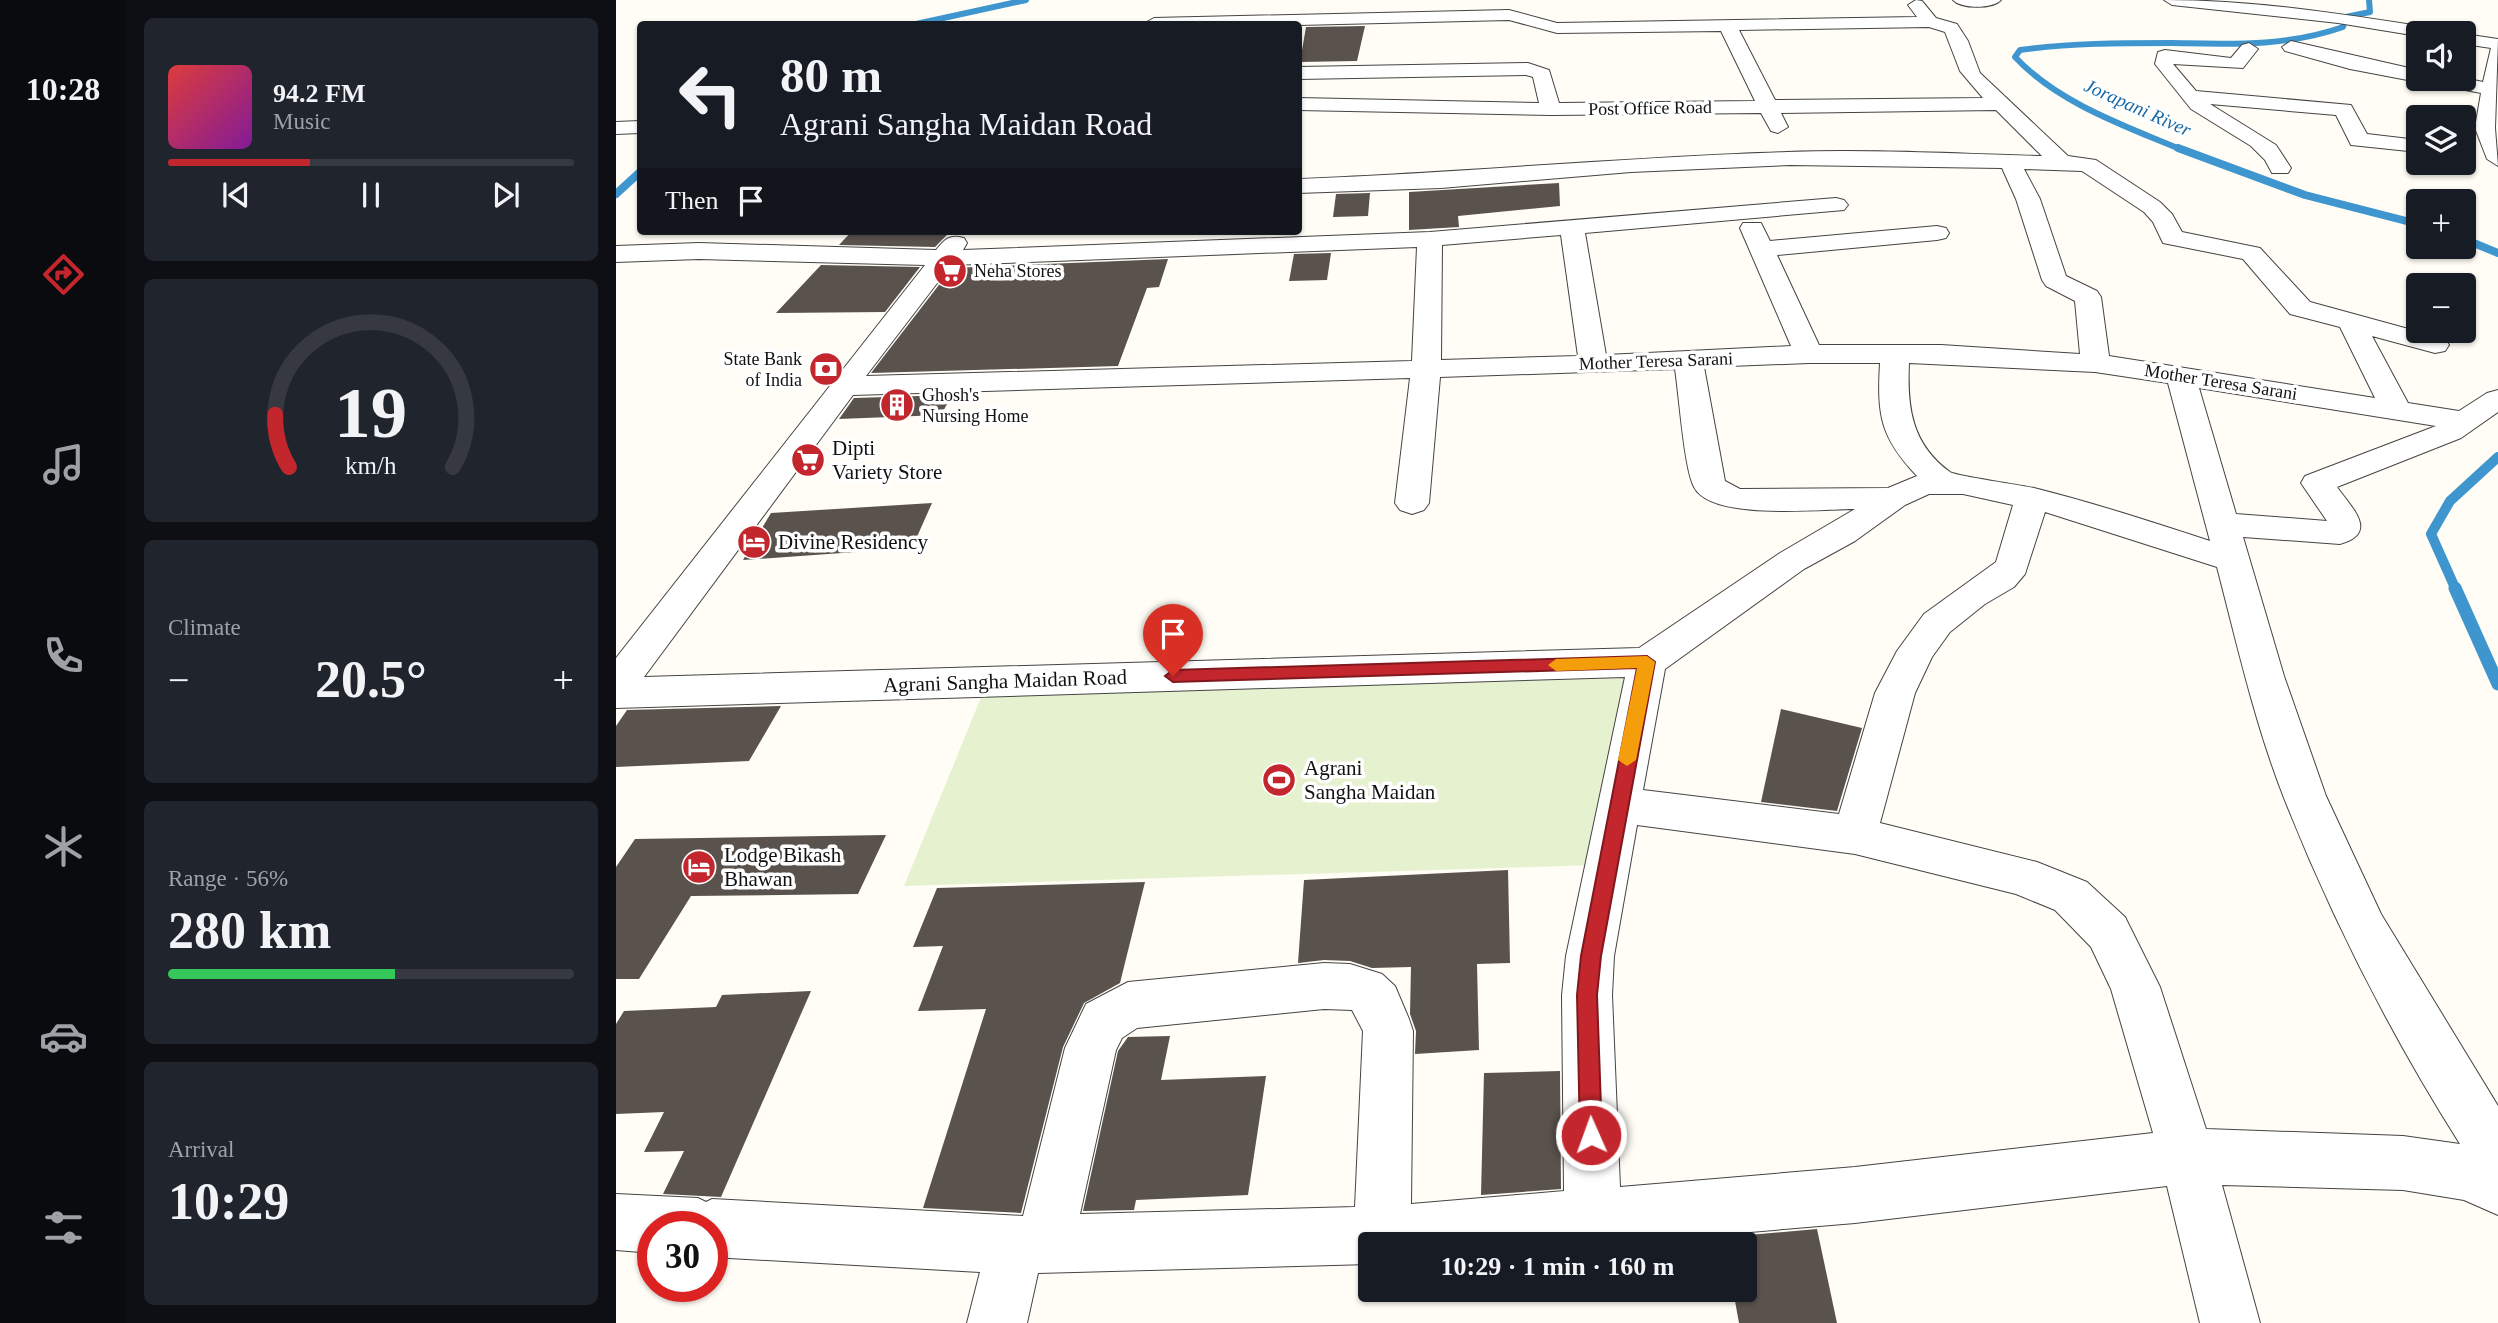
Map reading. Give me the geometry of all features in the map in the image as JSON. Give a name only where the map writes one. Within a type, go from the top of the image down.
[{"type":"street","points":[[1912,0],[1930,22]]},
{"type":"street","points":[[1961,0],[1993,0]]},
{"type":"street","points":[[2172,0],[2338,18],[2406,29]]},
{"type":"street","points":[[1156,21],[1172,5],[1244,3]]},
{"type":"street","points":[[1631,9],[1638,27]]},
{"type":"street","points":[[1288,21],[1509,15],[1528,17],[1552,28],[1930,22],[1951,28],[1965,50],[1969,72],[2062,163]]},
{"type":"street","points":[[1323,72],[1342,19]]},
{"type":"street","points":[[1728,26],[1770,107],[1790,158]]},
{"type":"street","points":[[2476,40],[2498,44]]},
{"type":"street","points":[[2291,47],[2406,73]]},
{"type":"street","points":[[2249,49],[2236,64],[2165,56],[2164,64],[2191,97],[2213,116],[2266,148],[2277,158],[2280,168]]},
{"type":"street","points":[[2490,156],[2485,128],[2498,51]]},
{"type":"street","points":[[1302,73],[1538,70],[1542,74],[1551,109]]},
{"type":"street","points":[[2476,86],[2492,89]]},
{"type":"street","points":[[2191,97],[2344,109],[2359,140],[2406,145]]},
{"type":"street","name":"Post Office Road","points":[[1302,104],[1551,109],[2002,104]]},
{"type":"street","points":[[616,128],[637,127]]},
{"type":"street","points":[[1302,186],[1468,180],[1631,165],[1790,158],[2088,165],[2135,194],[2164,219],[2172,238],[2251,253],[2300,308],[2435,345]]},
{"type":"street","points":[[2010,163],[2028,199],[2054,280],[2088,297],[2095,363]]},
{"type":"street","points":[[616,254],[733,252],[943,258],[1430,239],[1836,205]]},
{"type":"street","points":[[1745,213],[1809,354]]},
{"type":"street","points":[[1572,228],[1593,364]]},
{"type":"street","points":[[1761,249],[1937,233]]},
{"type":"street","points":[[616,690],[843,386],[962,235]]},
{"type":"street","points":[[1412,503],[1426,369],[1430,239]]},
{"type":"street","points":[[2351,324],[2397,411]]},
{"type":"street","name":"Mother Teresa Sarani","points":[[843,386],[1688,361],[1809,354],[1895,354],[2095,363],[2464,421]]},
{"type":"street","points":[[1895,354],[1892,409],[1896,429],[1911,451],[1943,483]]},
{"type":"street","points":[[1688,361],[1709,485],[1715,493],[1740,499],[1893,498]]},
{"type":"street","points":[[2181,376],[2265,676],[2305,796],[2364,929],[2450,1080],[2498,1154]]},
{"type":"street","points":[[1593,1219],[1587,995],[1591,956],[1618,805],[1647,662],[1792,561],[1843,534],[1893,498],[1924,484],[1976,486],[2098,516],[2229,543],[2340,533],[2344,529],[2344,522],[2317,483],[2449,431],[2498,399]]},
{"type":"street","points":[[1854,835],[1895,693],[1916,651],[1937,623],[1972,595],[2001,578],[2012,566],[2032,498]]},
{"type":"street","name":"Agrani Sangha Maidan Road","points":[[616,690],[1647,662]]},
{"type":"street","points":[[1618,805],[1854,835],[2021,876],[2071,896],[2108,932],[2135,987],[2187,1156],[2230,1323]]},
{"type":"street","points":[[997,1323],[1030,1244],[1091,1048],[1104,1021],[1128,1006],[1328,985],[1363,988],[1378,1003],[1388,1031],[1382,1232]]},
{"type":"street","points":[[1422,1232],[1855,1195],[2187,1156],[2403,1163],[2467,1173],[2498,1187]]},
{"type":"street","points":[[616,1222],[637,1223]]},
{"type":"street","points":[[728,1229],[1030,1244],[1358,1236]]},
{"type":"green space","name":"Agrani Sangha Maidan","points":[[1628,672],[1598,865],[904,886],[982,695]]},
{"type":"building","points":[[1365,26],[1357,61],[1302,62],[1306,27]]},
{"type":"building","points":[[1559,183],[1560,206],[1458,216],[1459,227],[1409,230],[1409,192]]},
{"type":"building","points":[[1370,193],[1368,216],[1333,217],[1336,194]]},
{"type":"building","points":[[848,235],[947,235],[935,247],[839,245]]},
{"type":"building","points":[[1331,253],[1327,280],[1289,281],[1294,254]]},
{"type":"building","points":[[1168,259],[1159,287],[1147,288],[1118,366],[871,373],[952,268]]},
{"type":"building","points":[[821,265],[920,267],[885,312],[776,313]]},
{"type":"building","name":"Ghosh's Nursing Home","points":[[952,395],[941,415],[839,419],[854,398]]},
{"type":"building","points":[[932,503],[912,548],[743,560],[771,513]]},
{"type":"building","points":[[781,706],[749,761],[616,767],[616,726],[627,710]]},
{"type":"building","points":[[1781,709],[1862,728],[1837,811],[1761,802]]},
{"type":"building","points":[[886,835],[858,894],[691,896],[639,979],[616,979],[616,867],[635,839]]},
{"type":"building","points":[[1508,870],[1510,963],[1477,964],[1479,1050],[1415,1054],[1416,1031],[1410,1014],[1411,967],[1372,968],[1350,961],[1324,960],[1298,963],[1304,880]]},
{"type":"building","points":[[1145,882],[1120,983],[1084,1003],[1063,1047],[1021,1213],[923,1208],[986,1009],[918,1011],[943,946],[913,947],[937,888]]},
{"type":"building","points":[[811,991],[721,1197],[663,1194],[684,1151],[644,1152],[664,1112],[616,1114],[616,1024],[624,1011],[716,1007],[722,995]]},
{"type":"building","points":[[1170,1036],[1161,1080],[1266,1076],[1248,1195],[1136,1200],[1134,1210],[1083,1211],[1118,1051],[1128,1037]]},
{"type":"building","points":[[1560,1071],[1561,1189],[1481,1195],[1484,1073]]},
{"type":"building","points":[[1817,1229],[1837,1323],[1739,1323],[1735,1302],[1757,1302],[1757,1234]]},
{"type":"waterway","points":[[930,21],[1026,0]]},
{"type":"waterway","name":"Jorapani River","points":[[2182,150],[2093,112],[2051,88],[2015,57],[2020,50],[2058,46],[2134,43],[2237,44],[2301,38],[2343,27],[2346,17],[2370,12],[2369,0]]},
{"type":"waterway","name":"Jorapani River","points":[[2178,148],[2305,195],[2406,221]]},
{"type":"waterway","points":[[616,194],[637,175]]},
{"type":"waterway","name":"Jorapani River","points":[[2476,244],[2498,253]]},
{"type":"waterway","name":"Jorapani River","points":[[2456,590],[2431,534],[2450,501],[2498,457]]},
{"type":"waterway","name":"Jorapani River","points":[[2455,588],[2498,684]]},
{"type":"slow traffic","points":[[1556,665],[1647,662],[1627,760]]},
{"type":"place","name":"Neha Stores","points":[[950,271]]},
{"type":"place","name":"State Bank of India","points":[[826,369]]},
{"type":"place","name":"Ghosh's Nursing Home","points":[[897,405]]},
{"type":"place","name":"Dipti Variety Store","points":[[808,460]]},
{"type":"place","name":"Divine Residency","points":[[754,542]]},
{"type":"place","name":"Agrani Sangha Maidan","points":[[1279,780]]},
{"type":"place","name":"Lodge Bikash Bhawan","points":[[699,867]]},
{"type":"route","points":[[1173,676],[1647,662],[1591,956],[1587,995],[1591,1135]]}]
